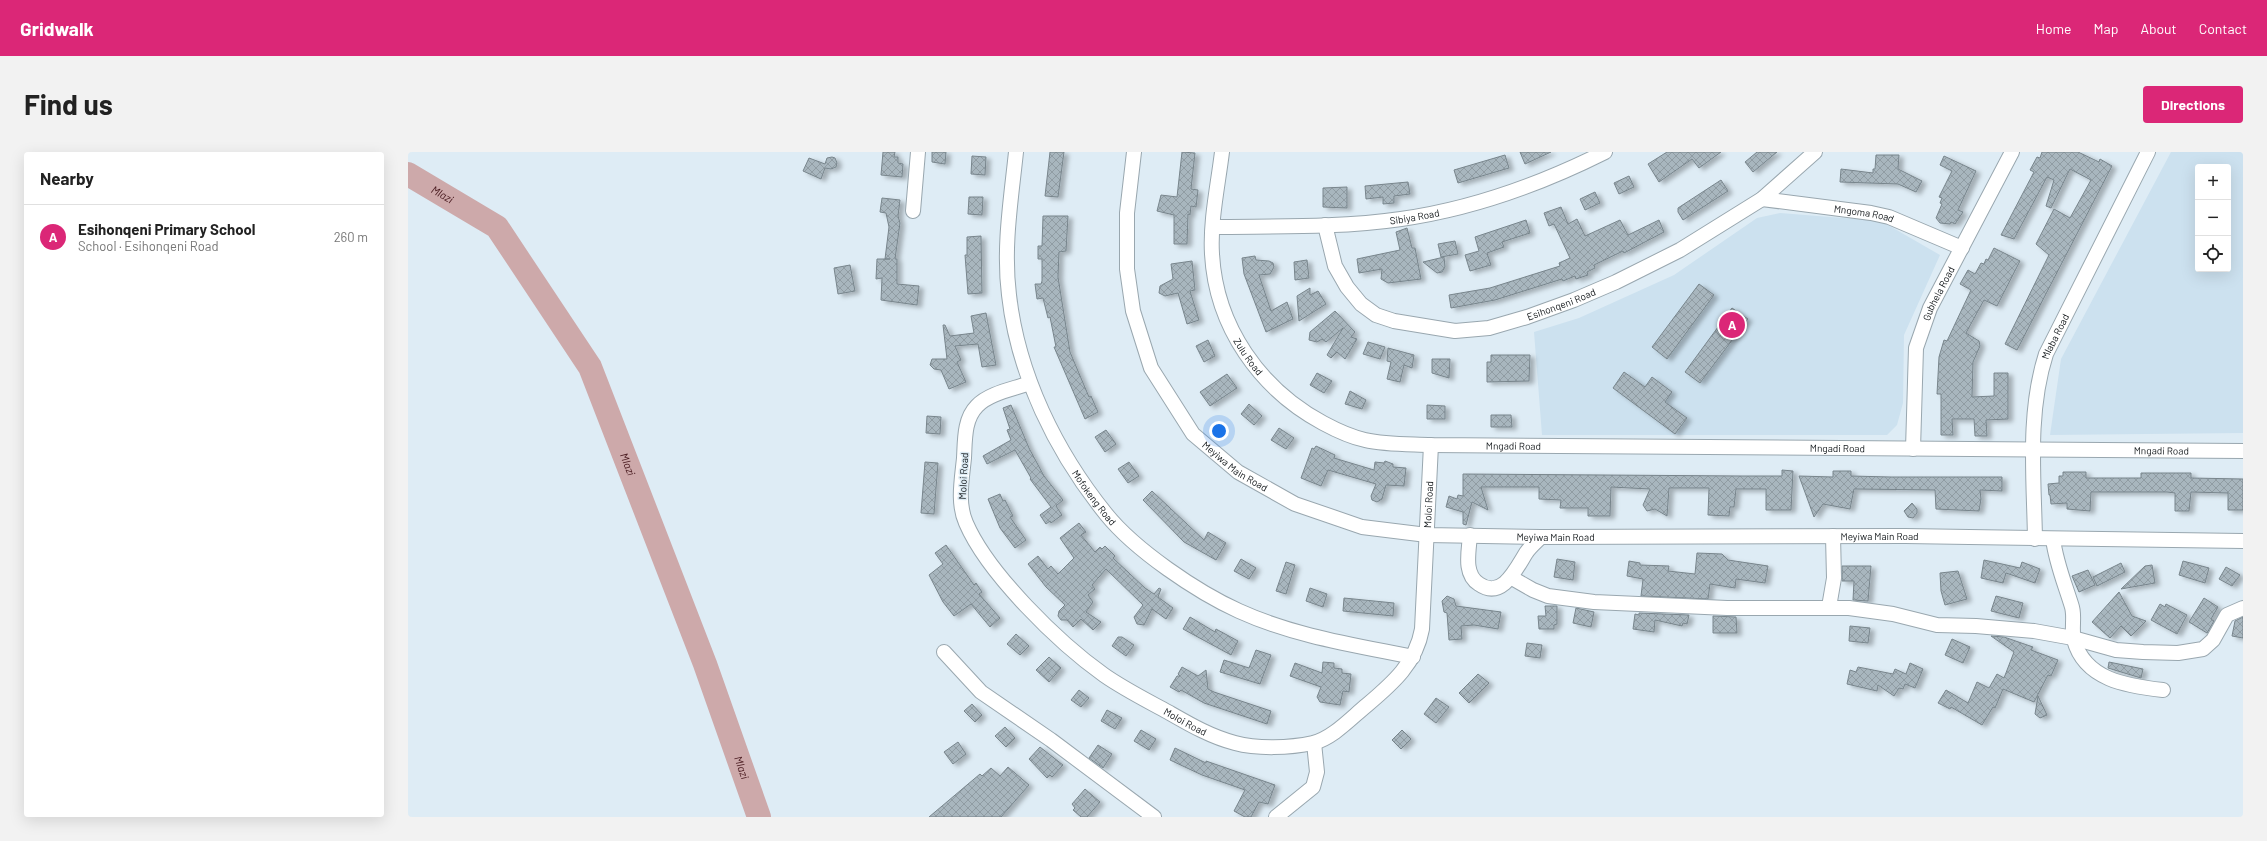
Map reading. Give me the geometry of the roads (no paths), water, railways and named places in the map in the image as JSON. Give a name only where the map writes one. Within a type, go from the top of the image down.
[{"type":"street","points":[[913,211],[918,152]]},
{"type":"street","name":"Mofokeng Road","points":[[1016,152],[1008,214],[1006,257],[1009,296],[1016,333],[1030,382],[1047,421],[1068,460],[1107,516],[1166,568],[1239,611],[1303,634],[1413,657]]},
{"type":"street","name":"Meyiwa Main Road","points":[[1134,152],[1127,213],[1128,269],[1134,311],[1151,368],[1193,434],[1238,472],[1295,504],[1362,527],[1427,535],[1541,537],[1833,536],[2243,541]]},
{"type":"street","name":"Zulu Road","points":[[1222,152],[1213,226],[1212,254],[1214,274],[1223,309],[1232,332],[1248,360],[1271,386],[1302,412],[1351,436],[1372,441],[1431,445]]},
{"type":"street","name":"Sibiya Road","points":[[1213,226],[1325,225],[1401,219],[1498,197],[1567,171],[1605,152]]},
{"type":"street","name":"Esihonqeni Road","points":[[1325,225],[1335,266],[1347,287],[1361,304],[1376,314],[1394,321],[1455,331],[1489,328],[1527,317],[1616,282],[1680,250],[1762,199],[1815,152]]},
{"type":"street","name":"Gubhela Road","points":[[1913,449],[1916,348],[1930,308],[2012,152]]},
{"type":"street","name":"Mlaba Road","points":[[2035,539],[2033,450],[2037,389],[2046,354],[2148,152]]},
{"type":"street","name":"Mngoma Road","points":[[1762,199],[1871,212],[1889,217],[1962,248]]},
{"type":"street","name":"Moloi Road","points":[[1030,382],[987,398],[978,405],[968,420],[962,510],[975,540],[1005,582],[1030,610],[1104,674],[1176,716],[1209,733],[1236,743],[1261,746],[1314,743],[1340,728],[1388,687],[1403,672],[1413,657],[1419,645],[1422,629],[1431,445]]},
{"type":"street","name":"Mngadi Road","points":[[1431,445],[2243,451]]},
{"type":"street","points":[[1470,535],[1468,567],[1476,583],[1483,588],[1494,588],[1512,578],[1527,552],[1541,537]]},
{"type":"street","points":[[1829,607],[1834,578],[1833,536]]},
{"type":"street","points":[[2053,539],[2060,575],[2074,616],[2073,638],[2078,653],[2090,667],[2105,678],[2163,690]]},
{"type":"street","points":[[1512,578],[1533,590],[1548,596],[1612,604],[1753,608],[1829,607],[1872,610],[1937,625],[2003,627],[2073,638],[2116,650],[2156,653],[2199,650],[2213,640],[2227,616],[2242,610]]},
{"type":"street","points":[[944,652],[981,692],[1051,740],[1154,817]]},
{"type":"street","points":[[1276,817],[1313,788],[1317,772],[1314,743]]},
{"type":"waterway","name":"Mlazi","points":[[408,174],[497,227],[590,367],[705,664],[759,817]]},
{"type":"place","name":"Esihonqeni Primary School","points":[[1732,325]]}]
